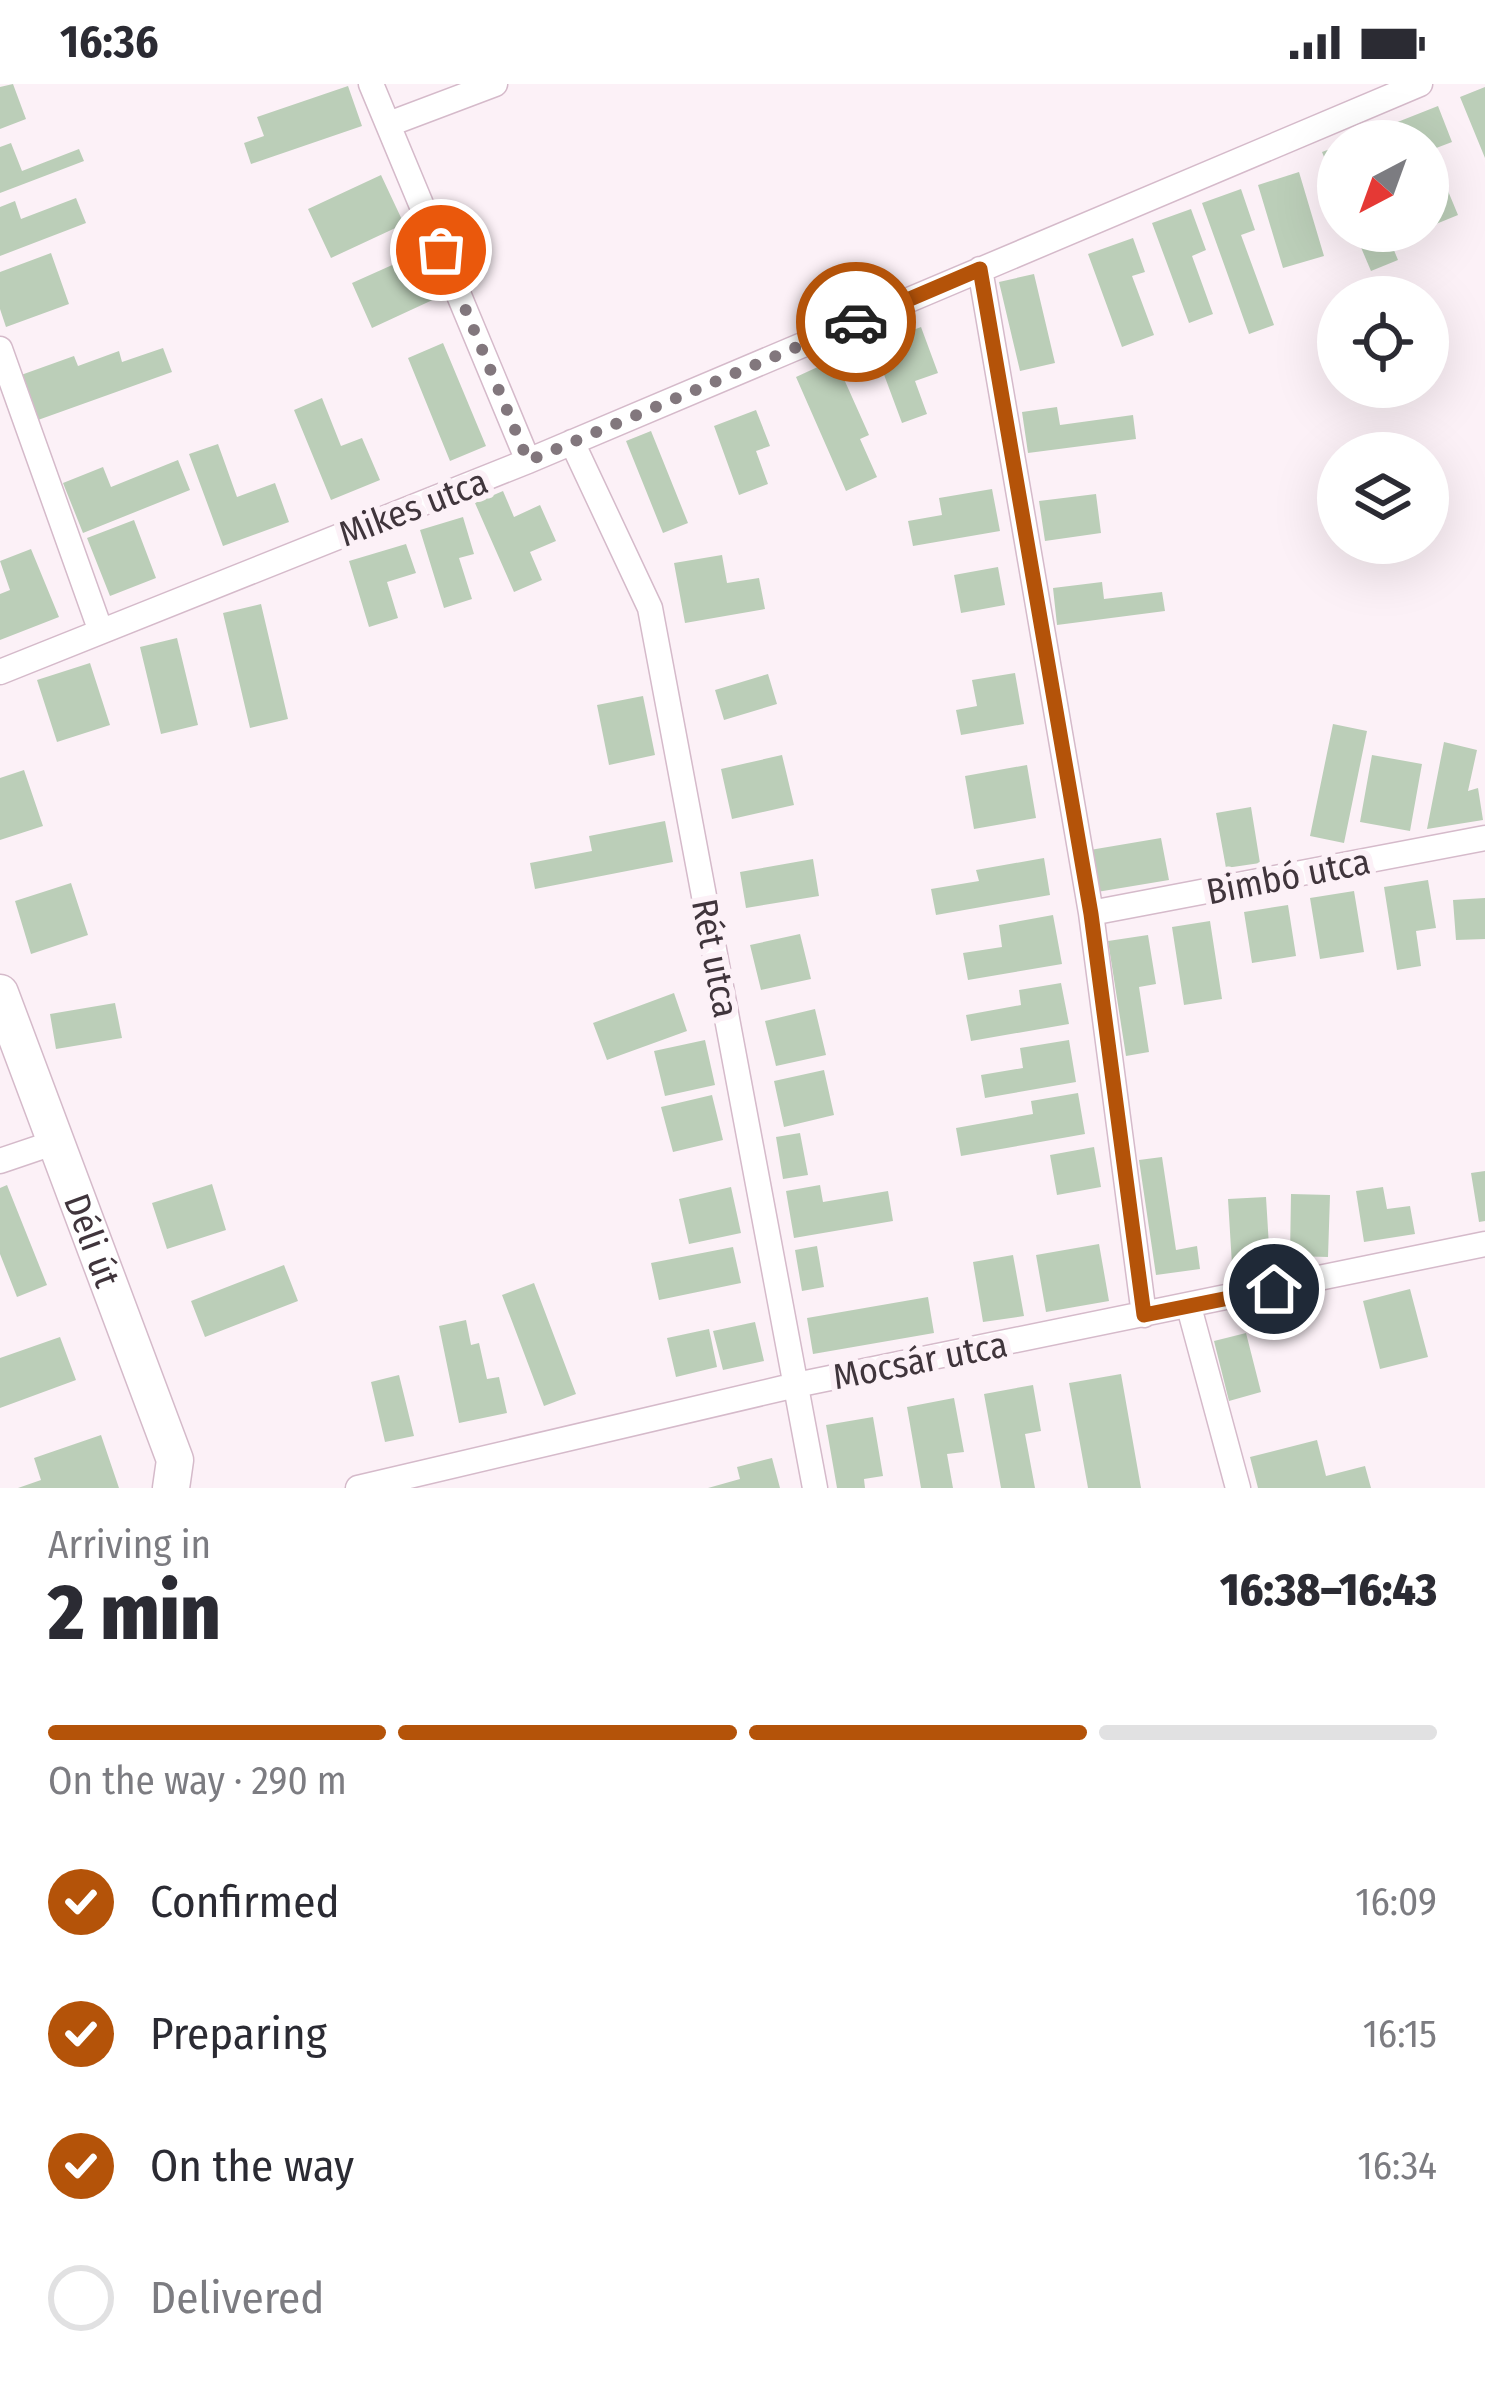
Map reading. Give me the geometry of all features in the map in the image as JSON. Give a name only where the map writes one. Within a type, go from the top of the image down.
[{"type":"main road","name":"Déli út","points":[[0,993],[175,1460],[172,1488]]},
{"type":"street","points":[[371,84],[528,461]]},
{"type":"street","points":[[389,124],[495,84]]},
{"type":"street","name":"Mikes utca","points":[[0,672],[528,461],[1420,84]]},
{"type":"street","points":[[980,269],[1091,914],[1144,1315]]},
{"type":"street","points":[[0,349],[100,629]]},
{"type":"street","name":"Rét utca","points":[[572,442],[650,608],[815,1488]]},
{"type":"street","name":"Bimbó utca","points":[[1091,914],[1485,838]]},
{"type":"street","points":[[0,1161],[56,1142]]},
{"type":"street","name":"Mocsár utca","points":[[358,1488],[796,1385],[1485,1244]]},
{"type":"street","points":[[1189,1307],[1238,1488]]},
{"type":"building","points":[[13,84],[26,119],[0,129],[0,87]]},
{"type":"building","points":[[348,86],[362,126],[251,164],[244,143],[264,136],[257,117]]},
{"type":"building","points":[[1485,87],[1485,158],[1460,97]]},
{"type":"building","points":[[1438,106],[1443,120],[1403,120]]},
{"type":"building","points":[[11,143],[22,171],[79,149],[84,161],[0,193],[0,147]]},
{"type":"building","points":[[1299,172],[1317,232],[1317,252],[1324,256],[1283,268],[1258,185]]},
{"type":"building","points":[[381,175],[404,224],[331,258],[308,209]]},
{"type":"building","points":[[1241,189],[1255,230],[1241,235],[1274,325],[1249,334],[1202,203]]},
{"type":"building","points":[[1449,193],[1458,215],[1449,219]]},
{"type":"building","points":[[76,198],[86,223],[0,256],[0,207],[15,201],[21,219]]},
{"type":"building","points":[[1191,209],[1206,250],[1192,256],[1213,314],[1189,323],[1152,223]]},
{"type":"building","points":[[1133,238],[1145,272],[1132,276],[1154,335],[1122,347],[1088,254]]},
{"type":"building","points":[[1363,252],[1395,252],[1398,260],[1371,271]]},
{"type":"building","points":[[51,253],[69,304],[6,327],[0,309],[0,272]]},
{"type":"building","points":[[419,253],[439,297],[372,328],[352,283]]},
{"type":"building","points":[[1034,274],[1055,363],[1020,371],[999,282]]},
{"type":"building","points":[[921,327],[938,373],[915,381],[927,414],[902,423],[873,345]]},
{"type":"building","points":[[443,343],[486,446],[450,461],[408,358]]},
{"type":"building","points":[[163,348],[172,372],[38,420],[21,375],[74,356],[78,366],[119,351],[122,362]]},
{"type":"building","points":[[835,359],[869,435],[860,439],[877,477],[846,491],[796,377]]},
{"type":"building","points":[[322,398],[341,446],[362,438],[380,480],[331,500],[294,410]]},
{"type":"building","points":[[1057,407],[1060,425],[1133,415],[1136,439],[1028,453],[1022,412]]},
{"type":"building","points":[[756,410],[770,446],[756,451],[768,484],[739,495],[714,426]]},
{"type":"building","points":[[651,431],[688,523],[663,533],[626,441]]},
{"type":"building","points":[[218,444],[237,497],[275,483],[289,522],[223,546],[189,454]]},
{"type":"building","points":[[178,460],[190,490],[83,533],[63,483],[103,467],[111,487]]},
{"type":"building","points":[[992,489],[1000,531],[913,546],[908,521],[942,515],[939,498]]},
{"type":"building","points":[[503,491],[514,517],[540,505],[556,541],[530,552],[542,580],[514,592],[475,503]]},
{"type":"building","points":[[1096,494],[1101,533],[1045,541],[1039,501]]},
{"type":"building","points":[[463,517],[474,554],[459,558],[472,599],[444,608],[420,530]]},
{"type":"building","points":[[134,520],[156,578],[110,596],[87,538]]},
{"type":"building","points":[[406,544],[416,573],[387,582],[398,618],[369,627],[349,561]]},
{"type":"building","points":[[31,549],[59,617],[0,640],[0,594],[10,590],[0,561]]},
{"type":"building","points":[[722,555],[727,583],[759,578],[765,609],[685,623],[674,563]]},
{"type":"building","points":[[998,567],[1005,605],[961,613],[954,575]]},
{"type":"building","points":[[1102,582],[1104,599],[1162,592],[1165,611],[1057,625],[1053,588]]},
{"type":"building","points":[[261,604],[288,719],[250,728],[223,613]]},
{"type":"building","points":[[177,638],[198,725],[161,734],[140,647]]},
{"type":"building","points":[[90,663],[110,725],[57,742],[37,680]]},
{"type":"building","points":[[1015,673],[1024,724],[961,735],[956,710],[977,706],[972,680]]},
{"type":"building","points":[[768,674],[777,704],[724,720],[715,690]]},
{"type":"building","points":[[643,696],[655,755],[609,765],[597,705]]},
{"type":"building","points":[[1333,724],[1367,731],[1344,843],[1310,836]]},
{"type":"building","points":[[1444,742],[1477,750],[1468,791],[1478,788],[1483,820],[1427,829]]},
{"type":"building","points":[[782,755],[794,805],[732,819],[721,769]]},
{"type":"building","points":[[1372,755],[1422,764],[1410,831],[1360,822]]},
{"type":"building","points":[[1027,765],[1036,818],[974,829],[965,776]]},
{"type":"building","points":[[24,770],[43,826],[0,840],[0,778]]},
{"type":"building","points":[[1251,807],[1260,863],[1226,868],[1216,813]]},
{"type":"building","points":[[665,821],[673,862],[535,889],[530,863],[592,851],[589,836]]},
{"type":"building","points":[[1161,838],[1169,880],[1097,892],[1090,850]]},
{"type":"building","points":[[1044,858],[1050,895],[936,915],[931,889],[979,881],[976,870]]},
{"type":"building","points":[[813,859],[819,896],[746,908],[740,872]]},
{"type":"building","points":[[1428,880],[1436,928],[1416,931],[1421,966],[1397,970],[1384,887]]},
{"type":"building","points":[[71,883],[88,935],[31,954],[15,901]]},
{"type":"building","points":[[1354,891],[1364,952],[1320,959],[1310,898]]},
{"type":"building","points":[[1485,898],[1485,939],[1456,940],[1453,900]]},
{"type":"building","points":[[1288,905],[1296,956],[1252,963],[1244,912]]},
{"type":"building","points":[[1053,915],[1062,964],[968,980],[963,953],[1002,947],[999,925]]},
{"type":"building","points":[[1210,921],[1222,999],[1184,1005],[1172,927]]},
{"type":"building","points":[[800,934],[811,979],[761,990],[750,945]]},
{"type":"building","points":[[1148,935],[1156,984],[1139,987],[1149,1052],[1126,1056],[1108,941]]},
{"type":"building","points":[[1061,983],[1069,1024],[971,1041],[966,1015],[1021,1005],[1019,990]]},
{"type":"building","points":[[674,993],[687,1031],[607,1060],[593,1023]]},
{"type":"building","points":[[115,1003],[122,1038],[56,1049],[50,1014]]},
{"type":"building","points":[[815,1009],[826,1055],[776,1066],[765,1021]]},
{"type":"building","points":[[705,1040],[715,1085],[665,1096],[654,1051]]},
{"type":"building","points":[[1069,1040],[1076,1082],[985,1098],[981,1075],[1023,1068],[1020,1048]]},
{"type":"building","points":[[824,1070],[834,1115],[784,1127],[774,1081]]},
{"type":"building","points":[[1078,1093],[1085,1134],[961,1156],[956,1128],[1033,1114],[1031,1101]]},
{"type":"building","points":[[712,1095],[723,1140],[673,1152],[661,1107]]},
{"type":"building","points":[[800,1133],[808,1175],[783,1179],[776,1137]]},
{"type":"building","points":[[1094,1147],[1101,1187],[1057,1195],[1050,1155]]},
{"type":"building","points":[[1162,1157],[1176,1250],[1197,1246],[1200,1269],[1156,1275],[1139,1160]]},
{"type":"building","points":[[1485,1171],[1485,1221],[1479,1222],[1471,1173]]},
{"type":"building","points":[[212,1184],[226,1230],[167,1249],[152,1203]]},
{"type":"building","points":[[7,1185],[47,1285],[17,1297],[0,1254],[0,1188]]},
{"type":"building","points":[[820,1185],[823,1202],[888,1191],[893,1221],[794,1238],[786,1191]]},
{"type":"building","points":[[731,1187],[741,1233],[689,1244],[679,1199]]},
{"type":"building","points":[[1383,1187],[1387,1209],[1410,1206],[1415,1234],[1364,1242],[1356,1191]]},
{"type":"building","points":[[1291,1194],[1330,1195],[1328,1257],[1290,1256]]},
{"type":"building","points":[[1266,1197],[1270,1263],[1232,1265],[1228,1199]]},
{"type":"building","points":[[1099,1244],[1109,1301],[1046,1312],[1036,1255]]},
{"type":"building","points":[[817,1246],[824,1287],[802,1291],[795,1250]]},
{"type":"building","points":[[733,1247],[741,1283],[659,1300],[651,1263]]},
{"type":"building","points":[[1013,1255],[1024,1316],[983,1322],[973,1262]]},
{"type":"building","points":[[284,1265],[298,1301],[205,1337],[191,1301]]},
{"type":"building","points":[[534,1283],[576,1394],[544,1406],[502,1295]]},
{"type":"building","points":[[1410,1289],[1428,1357],[1380,1369],[1363,1301]]},
{"type":"building","points":[[928,1297],[934,1333],[813,1354],[807,1318]]},
{"type":"building","points":[[466,1320],[471,1345],[479,1343],[487,1379],[499,1377],[507,1413],[459,1423],[439,1326]]},
{"type":"building","points":[[755,1322],[764,1361],[723,1370],[713,1331]]},
{"type":"building","points":[[709,1329],[717,1367],[676,1377],[667,1338]]},
{"type":"building","points":[[1246,1333],[1261,1392],[1229,1401],[1214,1341]]},
{"type":"building","points":[[60,1337],[76,1380],[0,1408],[0,1358]]},
{"type":"building","points":[[1121,1374],[1141,1488],[1088,1488],[1069,1383]]},
{"type":"building","points":[[399,1375],[414,1436],[385,1442],[371,1382]]},
{"type":"building","points":[[1033,1385],[1041,1431],[1025,1434],[1035,1488],[1001,1488],[984,1394]]},
{"type":"building","points":[[954,1398],[964,1452],[947,1454],[953,1488],[921,1488],[907,1407]]},
{"type":"building","points":[[873,1417],[883,1476],[864,1479],[865,1488],[837,1488],[826,1425]]},
{"type":"building","points":[[101,1435],[119,1488],[18,1488],[41,1480],[34,1458]]},
{"type":"building","points":[[1317,1440],[1326,1476],[1365,1466],[1371,1488],[1258,1488],[1250,1457]]},
{"type":"building","points":[[772,1458],[780,1488],[708,1488],[740,1479],[737,1467]]},
{"type":"way so far","points":[[441,250],[528,461],[856,322]]},
{"type":"route","points":[[856,322],[980,269],[1091,914],[1144,1315],[1274,1289]]}]
